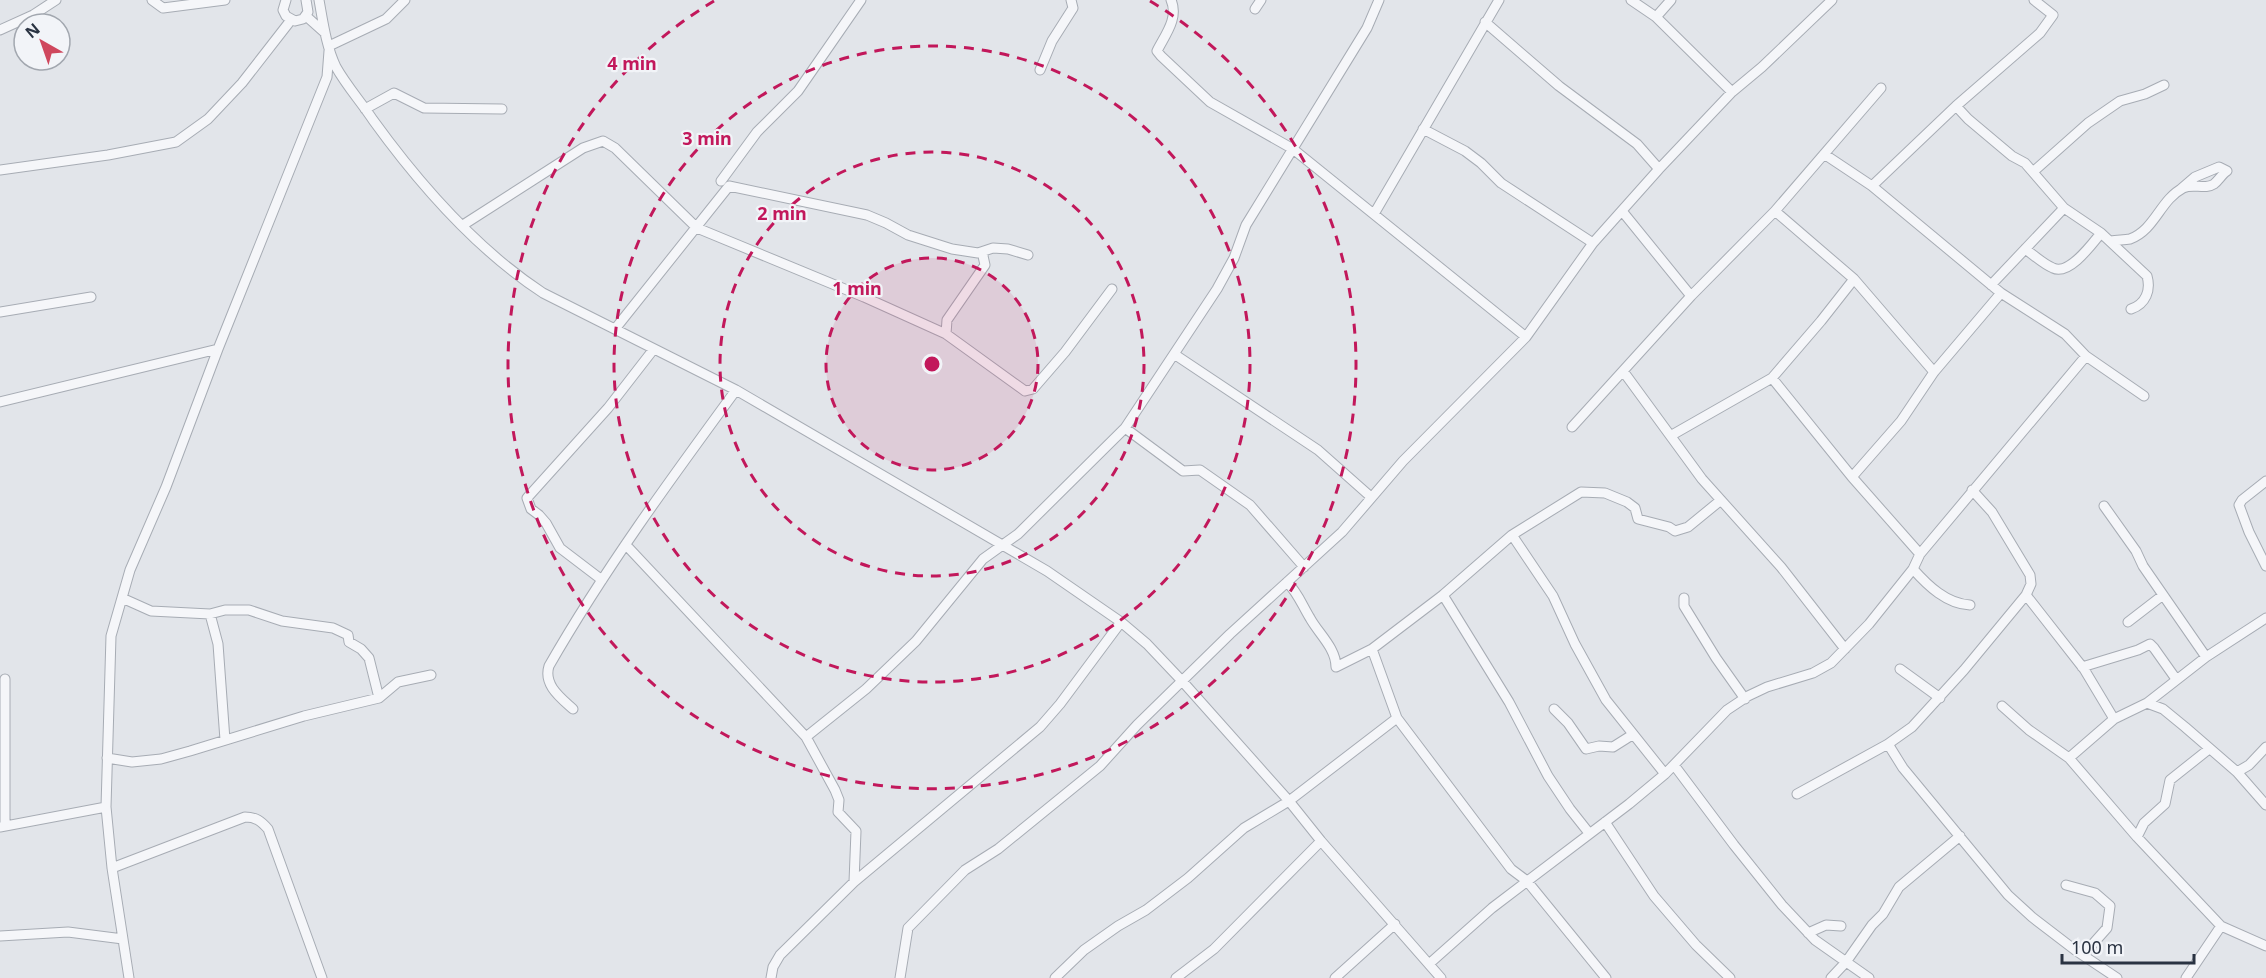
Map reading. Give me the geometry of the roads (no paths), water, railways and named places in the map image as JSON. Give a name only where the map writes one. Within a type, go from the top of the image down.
[{"type":"street","points":[[0,30],[33,15],[56,0]]},
{"type":"street","points":[[152,0],[163,8],[225,0]]},
{"type":"street","points":[[283,1],[286,16],[291,20],[299,21],[306,16],[309,8],[306,0]]},
{"type":"street","points":[[319,0],[324,33],[336,65],[365,109],[398,154],[492,255],[520,278],[567,306],[736,390],[1047,571],[1121,622],[1147,644],[1183,682],[1441,978]]},
{"type":"street","points":[[329,46],[386,19],[405,0]]},
{"type":"street","points":[[721,181],[757,132],[798,91],[861,0]]},
{"type":"street","points":[[1040,70],[1052,41],[1073,8],[1071,0]]},
{"type":"street","points":[[1171,0],[1174,7],[1172,23],[1157,51],[1161,56],[1210,102],[1293,149],[1526,337]]},
{"type":"street","points":[[1255,9],[1261,0]]},
{"type":"street","points":[[806,737],[866,689],[916,641],[983,559],[1018,534],[1125,428],[1217,289],[1234,258],[1246,225],[1367,28],[1379,0]]},
{"type":"street","points":[[1374,214],[1500,0]]},
{"type":"street","points":[[1631,0],[1656,17],[1731,92]]},
{"type":"street","points":[[1656,17],[1671,0]]},
{"type":"street","points":[[900,978],[908,928],[965,870],[998,849],[1091,773],[1230,634],[1342,532],[1403,461],[1526,337],[1593,243],[1659,169],[1731,92],[1762,67],[1832,0]]},
{"type":"street","points":[[1872,186],[1956,106],[2040,33],[2053,15],[2034,0]]},
{"type":"street","points":[[306,16],[324,33]]},
{"type":"street","points":[[0,170],[108,155],[176,142],[208,119],[242,83],[291,20]]},
{"type":"street","points":[[1485,22],[1559,86],[1637,144],[1659,169]]},
{"type":"street","points":[[129,978],[112,868],[106,807],[111,636],[130,570],[166,487],[218,349],[327,77],[329,46]]},
{"type":"street","points":[[2033,172],[2096,117],[2120,102],[2164,85]]},
{"type":"street","points":[[1572,427],[1692,296],[1775,210],[1881,88]]},
{"type":"street","points":[[365,109],[394,93],[424,108],[502,109]]},
{"type":"street","points":[[1956,106],[1968,119],[2033,172],[2064,208],[2102,233],[2147,276],[2149,285],[2144,300],[2139,306],[2131,309]]},
{"type":"street","points":[[1423,129],[1465,151],[1501,183],[1593,243]]},
{"type":"street","points":[[463,225],[583,148],[603,141],[615,148],[697,228],[864,297],[945,334],[1025,391],[1029,391],[1065,352],[1112,289]]},
{"type":"street","points":[[1824,154],[1872,186],[2001,293],[2065,334],[2086,356],[2144,396]]},
{"type":"street","points":[[615,329],[666,262],[697,228],[729,186],[867,216],[886,223],[908,236],[952,249],[981,254],[993,248],[1008,249],[1028,255]]},
{"type":"street","points":[[2111,241],[2130,239],[2148,228],[2162,207],[2181,189]]},
{"type":"street","points":[[1991,285],[2064,208]]},
{"type":"street","points":[[1775,210],[1854,279],[1934,372]]},
{"type":"street","points":[[1622,211],[1692,296]]},
{"type":"street","points":[[2025,249],[2055,269],[2061,270],[2072,264],[2102,233]]},
{"type":"street","points":[[945,334],[947,320],[985,265],[981,254]]},
{"type":"street","points":[[1672,435],[1772,378],[1854,279]]},
{"type":"street","points":[[1852,477],[1900,421],[1934,372],[2001,293]]},
{"type":"street","points":[[0,312],[91,297]]},
{"type":"street","points":[[0,402],[218,349]]},
{"type":"street","points":[[602,580],[560,548],[546,523],[531,509],[527,498],[608,408],[654,350]]},
{"type":"street","points":[[1174,354],[1318,450],[1371,497]]},
{"type":"street","points":[[1429,964],[1492,908],[1665,774],[1727,710],[1767,687],[1813,673],[1831,663],[1869,624],[1913,570],[1920,554],[2086,356]]},
{"type":"street","points":[[1623,371],[1702,478],[1781,567],[1845,649]]},
{"type":"street","points":[[1772,378],[1852,477],[1920,554]]},
{"type":"street","points":[[573,709],[553,689],[547,672],[602,580],[666,485],[736,390]]},
{"type":"street","points":[[1125,428],[1183,471],[1200,470],[1250,505],[1304,567]]},
{"type":"street","points":[[2266,481],[2239,505],[2266,566]]},
{"type":"street","points":[[1797,794],[1888,744],[1912,727],[1940,698],[2026,595],[2031,584],[2030,575],[1992,512],[1972,490]]},
{"type":"street","points":[[1287,582],[1296,591],[1310,619],[1330,649],[1336,667],[1372,649],[1443,595],[1512,535],[1581,492],[1605,493],[1627,502],[1635,508],[1638,519],[1675,531],[1688,527],[1721,500]]},
{"type":"street","points":[[2104,506],[2206,657]]},
{"type":"street","points":[[1512,535],[1553,596],[1575,644],[1606,700],[1665,774]]},
{"type":"street","points":[[626,545],[806,737],[835,790],[839,800],[838,812],[856,831],[854,882]]},
{"type":"street","points":[[1913,570],[1923,581],[1951,601],[1970,605]]},
{"type":"street","points":[[1443,595],[1509,702],[1548,776],[1589,833]]},
{"type":"street","points":[[2026,595],[2082,666],[2114,718]]},
{"type":"street","points":[[2128,622],[2163,595]]},
{"type":"street","points":[[122,598],[151,611],[210,614],[219,610],[249,610],[282,621],[333,628],[344,632],[348,635],[349,642],[362,649],[369,658],[379,698]]},
{"type":"street","points":[[1684,598],[1684,606],[1710,649],[1745,699]]},
{"type":"street","points":[[210,614],[218,644],[225,740]]},
{"type":"street","points":[[2069,758],[2114,718],[2147,703],[2206,657],[2266,618]]},
{"type":"street","points":[[771,978],[780,955],[854,882],[1040,727],[1121,622]]},
{"type":"street","points":[[2082,666],[2138,650],[2150,644],[2176,679]]},
{"type":"street","points":[[1372,649],[1397,718],[1511,868],[1527,881],[1606,978]]},
{"type":"street","points":[[1900,669],[1940,698]]},
{"type":"street","points":[[107,758],[132,762],[160,759],[304,716],[379,698],[398,682],[431,675]]},
{"type":"street","points":[[5,679],[2,826],[106,807]]},
{"type":"street","points":[[2147,703],[2163,709],[2237,772],[2266,806]]},
{"type":"street","points":[[2002,706],[2029,730],[2069,758],[2137,837],[2221,926],[2266,946]]},
{"type":"street","points":[[1554,709],[1587,748],[1613,747],[1632,735]]},
{"type":"street","points":[[1055,978],[1084,950],[1146,910],[1188,878],[1244,828],[1289,801],[1397,718]]},
{"type":"street","points":[[1888,744],[1903,768],[2008,895],[2032,917],[2117,978]]},
{"type":"street","points":[[2237,772],[2249,765],[2266,747]]},
{"type":"street","points":[[2137,837],[2144,823],[2165,804],[2170,780],[2209,749]]},
{"type":"street","points":[[1674,765],[1782,905],[1815,940],[1869,978]]},
{"type":"street","points":[[112,868],[245,818],[254,817],[268,829],[321,978]]},
{"type":"street","points":[[1605,822],[1654,896],[1696,945],[1730,978]]},
{"type":"street","points":[[1831,978],[1883,914],[1899,887],[1960,836]]},
{"type":"street","points":[[1176,978],[1214,949],[1321,841]]},
{"type":"street","points":[[2066,885],[2095,893],[2110,906],[2107,928],[2083,955]]},
{"type":"street","points":[[1335,978],[1395,924]]},
{"type":"street","points":[[1808,933],[1826,925],[1841,926]]},
{"type":"street","points":[[2186,978],[2221,926]]},
{"type":"street","points":[[0,936],[68,932],[123,939]]}]
